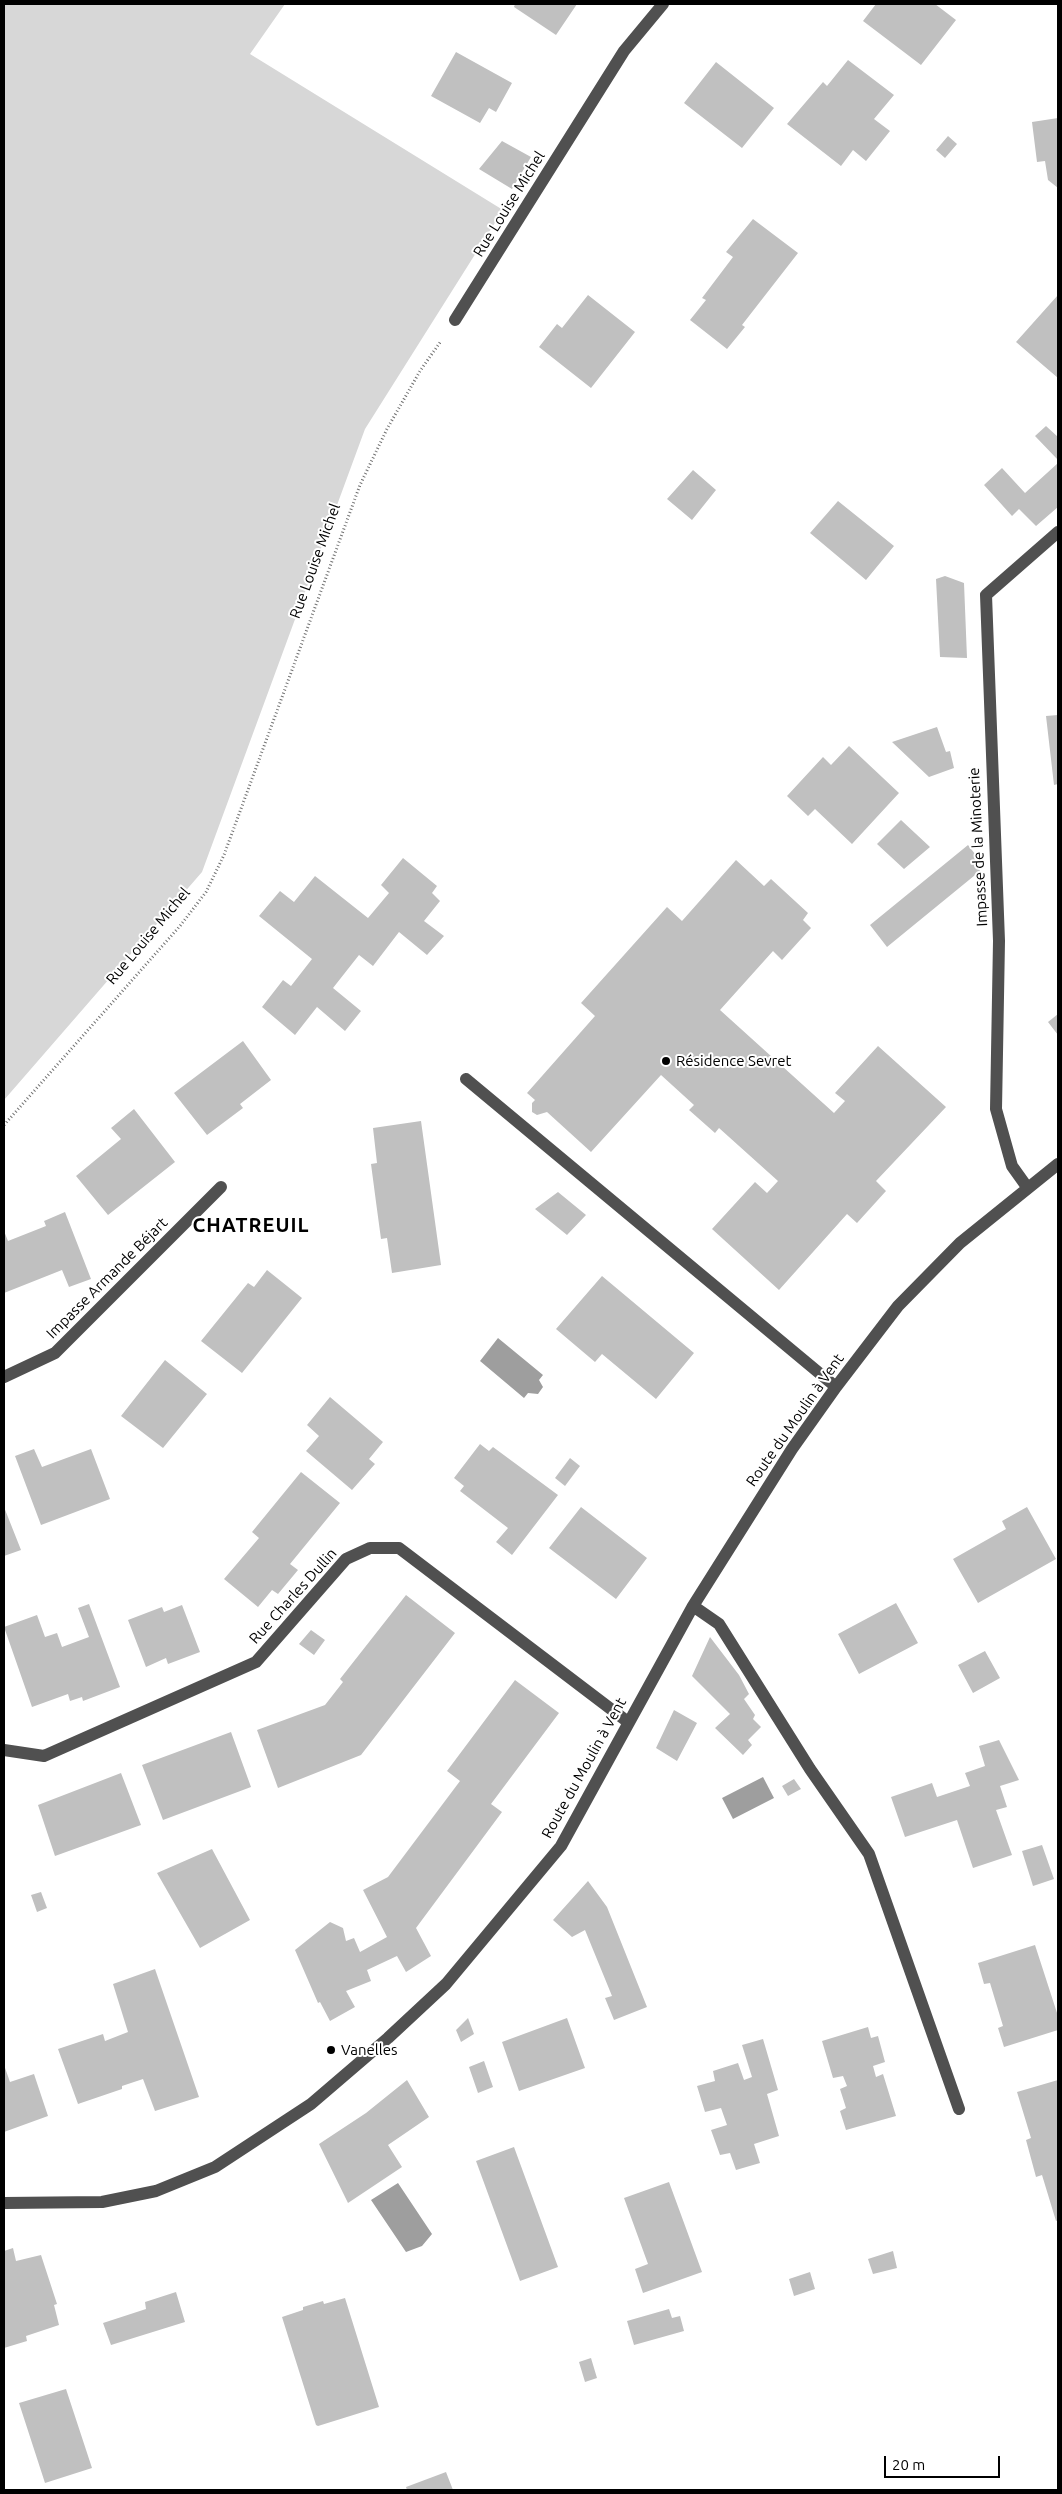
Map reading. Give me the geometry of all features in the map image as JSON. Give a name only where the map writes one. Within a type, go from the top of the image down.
[{"type":"street","name":"Rue Louise Michel","points":[[455,320],[624,51],[663,4]]},
{"type":"street","name":"Impasse de la Minoterie","points":[[1027,1187],[1012,1166],[996,1109],[999,941],[986,594],[1058,532]]},
{"type":"street","points":[[466,1078],[836,1387]]},
{"type":"street","name":"Route du Moulin à Vent","points":[[4,2203],[102,2202],[156,2191],[215,2167],[311,2104],[388,2038],[452,1976],[561,1846],[693,1606],[792,1448],[836,1387],[898,1306],[972,1232],[1058,1164]]},
{"type":"street","name":"Impasse Armande Béjart","points":[[4,1377],[55,1353],[221,1187]]},
{"type":"street","name":"Rue Charles Dullin","points":[[4,1750],[44,1756],[256,1662],[346,1559],[370,1548],[399,1548],[628,1722]]},
{"type":"street","points":[[693,1606],[719,1624],[810,1769],[869,1854],[960,2108]]},
{"type":"path","name":"Rue Louise Michel","points":[[4,1124],[180,926],[206,892],[224,855],[360,485],[387,429],[420,371],[455,320]]},
{"type":"shaded area","points":[[4,4],[285,4],[250,54],[503,210],[365,429],[202,872],[4,1100]]},
{"type":"shaded area","points":[[498,1338],[543,1375],[539,1380],[543,1387],[538,1394],[528,1393],[524,1398],[480,1361]]},
{"type":"shaded area","points":[[763,1777],[774,1798],[733,1819],[722,1798]]},
{"type":"shaded area","points":[[398,2183],[432,2234],[422,2246],[406,2252],[371,2200]]},
{"type":"building","points":[[515,4],[577,4],[556,35],[514,7]]},
{"type":"building","points":[[876,4],[935,4],[956,20],[921,65],[863,21]]},
{"type":"building","points":[[456,52],[512,83],[496,112],[489,108],[480,123],[431,96]]},
{"type":"building","points":[[848,60],[894,95],[874,119],[890,131],[866,161],[853,150],[841,166],[787,124],[823,82],[827,86]]},
{"type":"building","points":[[716,62],[774,108],[742,148],[684,103]]},
{"type":"building","points":[[1058,118],[1058,188],[1048,180],[1045,161],[1037,162],[1032,122]]},
{"type":"building","points":[[948,136],[957,144],[945,158],[936,150]]},
{"type":"building","points":[[502,141],[531,157],[512,189],[479,169]]},
{"type":"building","points":[[753,219],[798,253],[742,325],[745,327],[727,349],[690,320],[706,300],[702,298],[733,257],[726,252]]},
{"type":"building","points":[[588,295],[635,332],[591,388],[539,347],[557,324],[562,328]]},
{"type":"building","points":[[1058,295],[1058,378],[1016,342]]},
{"type":"building","points":[[1046,426],[1058,437],[1058,460],[1035,436]]},
{"type":"building","points":[[1058,463],[1058,507],[1036,526],[1019,509],[1012,516],[984,485],[1002,468],[1025,493]]},
{"type":"building","points":[[693,470],[716,490],[692,520],[667,499]]},
{"type":"building","points":[[838,501],[894,546],[866,580],[810,533]]},
{"type":"building","points":[[945,576],[964,583],[967,658],[940,657],[936,579]]},
{"type":"building","points":[[1058,715],[1058,784],[1054,785],[1046,716]]},
{"type":"building","points":[[937,727],[946,752],[950,751],[954,768],[929,777],[892,742]]},
{"type":"building","points":[[849,746],[899,793],[852,844],[815,809],[808,816],[787,796],[823,757],[831,765]]},
{"type":"building","points":[[901,820],[930,847],[904,869],[877,844]]},
{"type":"building","points":[[968,845],[975,854],[980,871],[887,947],[870,925]]},
{"type":"building","points":[[403,858],[437,886],[432,893],[440,901],[424,921],[444,936],[427,955],[399,932],[373,966],[359,955],[333,988],[361,1011],[345,1031],[317,1007],[295,1035],[262,1007],[283,980],[291,986],[312,959],[259,916],[280,891],[294,902],[315,876],[368,918],[389,893],[381,885]]},
{"type":"building","name":"Résidence Sevret","points":[[736,860],[764,886],[771,879],[808,913],[803,920],[811,928],[782,960],[773,951],[720,1010],[834,1113],[845,1101],[835,1093],[878,1046],[946,1107],[876,1181],[886,1191],[857,1223],[847,1214],[779,1290],[712,1229],[755,1182],[767,1193],[778,1181],[719,1128],[715,1133],[689,1110],[694,1105],[661,1075],[591,1152],[547,1112],[537,1115],[532,1112],[532,1103],[535,1100],[527,1093],[595,1016],[581,1003],[667,907],[682,921]]},
{"type":"building","points":[[1058,1014],[1058,1035],[1048,1022]]},
{"type":"building","points":[[243,1041],[271,1080],[240,1104],[243,1108],[207,1135],[174,1093]]},
{"type":"building","points":[[134,1109],[175,1162],[108,1215],[76,1176],[121,1139],[111,1128]]},
{"type":"building","points":[[421,1121],[441,1265],[392,1273],[387,1238],[381,1239],[371,1164],[377,1163],[373,1128]]},
{"type":"building","points":[[558,1192],[586,1215],[567,1235],[535,1209]]},
{"type":"building","points":[[65,1212],[91,1279],[69,1287],[62,1270],[4,1293],[4,1231],[8,1241],[46,1226],[44,1221]]},
{"type":"building","points":[[267,1270],[302,1298],[242,1373],[201,1341],[248,1283],[254,1287]]},
{"type":"building","points":[[602,1276],[694,1353],[656,1399],[602,1354],[595,1362],[556,1329]]},
{"type":"building","points":[[165,1360],[207,1394],[163,1448],[121,1416]]},
{"type":"building","points":[[330,1397],[383,1442],[369,1459],[375,1464],[352,1490],[306,1451],[319,1436],[307,1425]]},
{"type":"building","points":[[480,1444],[489,1451],[493,1447],[558,1495],[512,1555],[496,1542],[508,1528],[460,1491],[464,1486],[454,1478]]},
{"type":"building","points":[[34,1449],[42,1467],[91,1449],[110,1499],[41,1525],[15,1456]]},
{"type":"building","points":[[570,1458],[580,1466],[565,1486],[555,1478]]},
{"type":"building","points":[[301,1472],[340,1503],[290,1564],[298,1570],[278,1594],[272,1590],[258,1607],[224,1579],[259,1538],[252,1532]]},
{"type":"building","points":[[4,1507],[21,1550],[4,1556]]},
{"type":"building","points":[[581,1507],[647,1558],[616,1599],[549,1548]]},
{"type":"building","points":[[1027,1507],[1056,1559],[978,1603],[953,1559],[1006,1529],[1002,1521]]},
{"type":"building","points":[[406,1595],[455,1633],[361,1755],[278,1788],[257,1730],[325,1705],[343,1682],[340,1679]]},
{"type":"building","points":[[896,1603],[918,1643],[859,1674],[838,1634]]},
{"type":"building","points":[[89,1604],[120,1687],[83,1701],[82,1697],[70,1701],[68,1694],[32,1707],[4,1627],[37,1615],[45,1637],[57,1633],[62,1647],[89,1637],[78,1608]]},
{"type":"building","points":[[182,1605],[200,1652],[168,1664],[166,1658],[146,1667],[128,1620],[162,1607],[164,1612]]},
{"type":"building","points":[[311,1630],[325,1640],[314,1655],[299,1644]]},
{"type":"building","points":[[710,1637],[739,1675],[749,1694],[744,1699],[755,1715],[753,1719],[761,1727],[748,1740],[752,1745],[743,1755],[715,1728],[730,1714],[692,1676]]},
{"type":"building","points":[[985,1651],[1000,1678],[973,1693],[958,1665]]},
{"type":"building","points":[[515,1680],[559,1713],[491,1804],[502,1812],[416,1928],[431,1956],[406,1972],[397,1956],[367,1970],[371,1981],[346,1991],[355,2007],[330,2021],[320,2002],[318,2003],[295,1950],[330,1922],[343,1928],[346,1941],[354,1938],[360,1952],[387,1937],[363,1890],[388,1877],[460,1781],[447,1771]]},
{"type":"building","points":[[674,1710],[697,1723],[677,1761],[656,1748]]},
{"type":"building","points":[[231,1732],[251,1787],[163,1820],[142,1765]]},
{"type":"building","points":[[999,1740],[1019,1780],[1000,1786],[1007,1807],[996,1810],[1012,1855],[973,1868],[957,1820],[905,1837],[891,1797],[932,1783],[937,1797],[970,1786],[965,1773],[985,1766],[979,1746]]},
{"type":"building","points":[[121,1773],[141,1825],[55,1856],[38,1805]]},
{"type":"building","points":[[794,1779],[801,1789],[788,1796],[782,1786]]},
{"type":"building","points":[[1042,1845],[1054,1879],[1033,1886],[1022,1851]]},
{"type":"building","points":[[212,1849],[250,1920],[200,1948],[157,1873]]},
{"type":"building","points":[[588,1881],[607,1907],[647,2007],[614,2020],[605,1998],[612,1996],[585,1930],[572,1937],[553,1920]]},
{"type":"building","points":[[41,1892],[47,1908],[37,1912],[31,1895]]},
{"type":"building","points":[[1035,1945],[1058,2016],[1058,2030],[1004,2047],[998,2028],[1003,2026],[990,1983],[984,1984],[978,1963]]},
{"type":"building","points":[[155,1969],[199,2097],[155,2111],[143,2079],[122,2086],[122,2089],[78,2104],[58,2049],[103,2034],[105,2041],[128,2032],[113,1984]]},
{"type":"building","points":[[468,2018],[474,2034],[461,2042],[456,2030]]},
{"type":"building","points":[[567,2018],[585,2068],[519,2091],[502,2042]]},
{"type":"building","points":[[868,2027],[871,2038],[878,2036],[885,2062],[873,2066],[876,2077],[883,2074],[896,2116],[846,2130],[840,2111],[846,2108],[840,2089],[847,2086],[843,2076],[833,2078],[822,2041]]},
{"type":"building","points":[[763,2039],[778,2090],[767,2094],[779,2136],[754,2144],[760,2163],[736,2170],[730,2153],[720,2155],[711,2130],[727,2125],[721,2108],[705,2112],[697,2086],[715,2081],[713,2071],[738,2063],[744,2080],[752,2077],[742,2045]]},
{"type":"building","points":[[484,2061],[493,2087],[478,2093],[469,2067]]},
{"type":"building","points":[[4,2065],[10,2082],[34,2074],[48,2116],[4,2132]]},
{"type":"building","points":[[407,2080],[429,2117],[388,2145],[402,2167],[348,2203],[319,2144],[366,2113]]},
{"type":"building","points":[[1058,2080],[1058,2220],[1056,2221],[1042,2175],[1036,2177],[1026,2140],[1031,2138],[1017,2092]]},
{"type":"building","points":[[514,2147],[558,2267],[520,2281],[476,2161]]},
{"type":"building","points":[[669,2182],[702,2272],[643,2293],[635,2269],[648,2264],[624,2198]]},
{"type":"building","points":[[13,2248],[16,2261],[41,2255],[57,2304],[54,2305],[59,2325],[26,2336],[27,2341],[4,2348],[4,2251]]},
{"type":"building","points":[[893,2251],[897,2268],[873,2274],[868,2259]]},
{"type":"building","points":[[810,2272],[815,2289],[794,2296],[789,2279]]},
{"type":"building","points":[[176,2292],[185,2322],[111,2345],[103,2323],[146,2309],[145,2302]]},
{"type":"building","points":[[345,2298],[379,2407],[318,2426],[316,2425],[282,2317],[303,2310],[303,2307],[323,2301],[324,2304]]},
{"type":"building","points":[[669,2309],[672,2318],[680,2316],[684,2331],[634,2345],[627,2321]]},
{"type":"building","points":[[591,2358],[597,2378],[585,2382],[579,2362]]},
{"type":"building","points":[[66,2389],[92,2468],[45,2483],[19,2403]]},
{"type":"building","points":[[446,2472],[453,2490],[407,2490],[406,2487]]},
{"type":"place","name":"Résidence Sevret","points":[[666,1061]]},
{"type":"place","name":"Vanelles","points":[[331,2050]]},
{"type":"district","name":"CHATREUIL","points":[[251,1225]]}]
